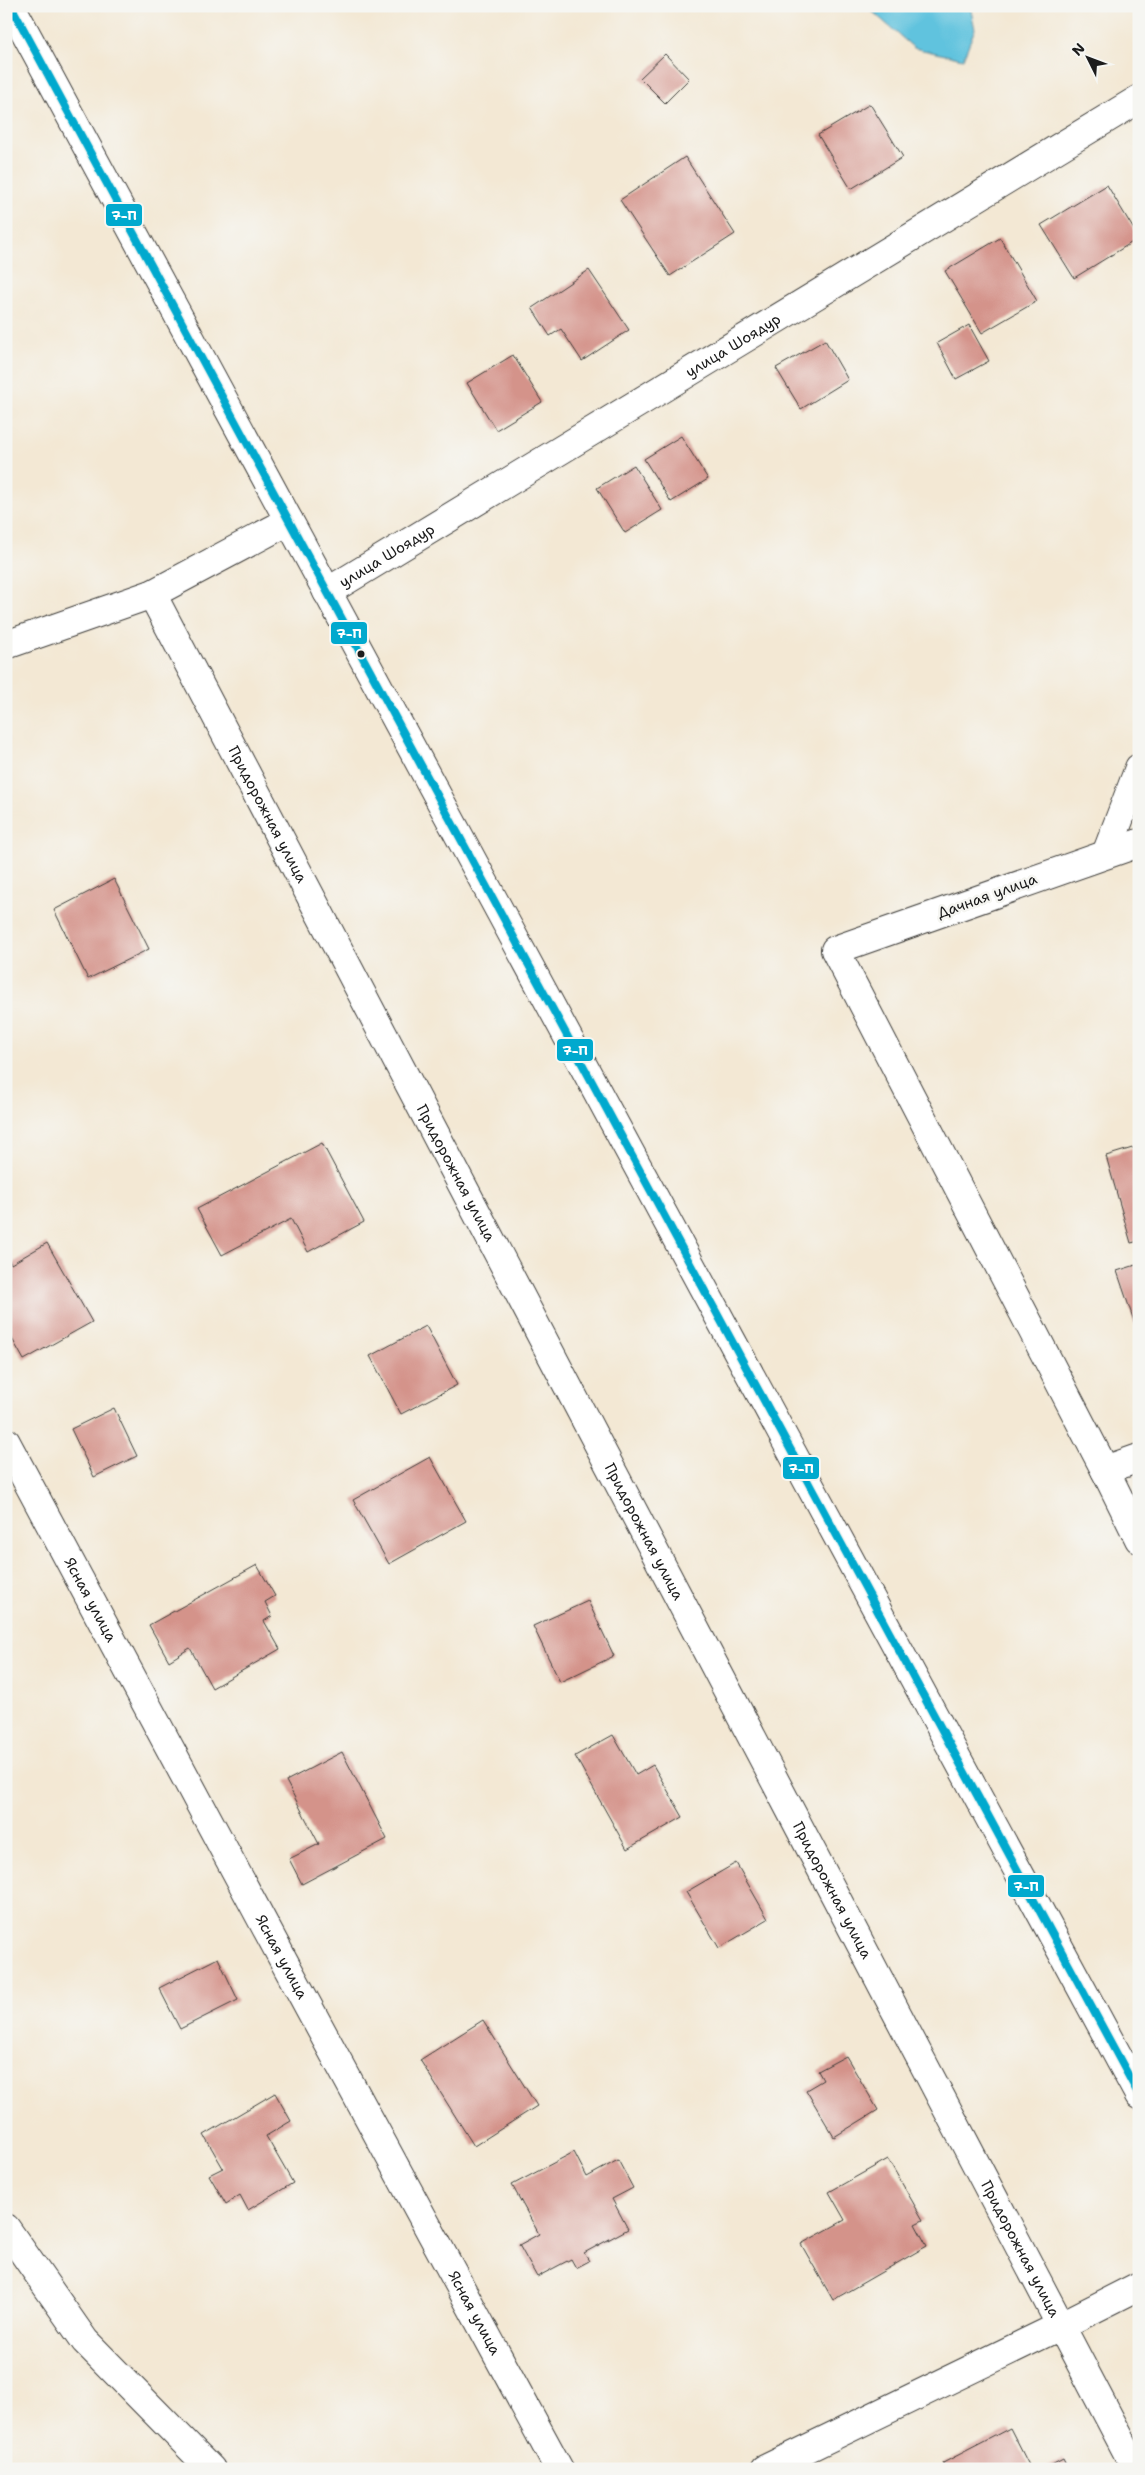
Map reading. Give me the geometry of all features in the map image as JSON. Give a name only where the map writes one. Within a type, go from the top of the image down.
[{"type":"street","points":[[11,6],[327,592],[1132,2068],[1139,2095]]},
{"type":"street","name":"улица Шоядур","points":[[327,592],[1139,99]]},
{"type":"street","points":[[6,645],[152,594],[289,521]]},
{"type":"street","name":"Придорожная улица","points":[[152,594],[1136,2469]]},
{"type":"street","points":[[1106,854],[1139,768]]},
{"type":"street","name":"Дачная улица","points":[[1105,1470],[835,950],[1139,843]]},
{"type":"street","name":"Ясная улица","points":[[6,1442],[559,2469]]},
{"type":"street","points":[[1139,1458],[1105,1470],[1139,1539]]},
{"type":"street","points":[[6,2228],[85,2341],[211,2469]]},
{"type":"street","points":[[765,2469],[1139,2286]]},
{"type":"water","points":[[866,6],[970,6],[975,29],[963,59],[914,48]]},
{"type":"building","points":[[665,54],[689,79],[665,103],[640,78]]},
{"type":"building","points":[[870,104],[903,157],[851,189],[818,135]]},
{"type":"building","points":[[685,157],[735,234],[670,276],[620,200]]},
{"type":"building","points":[[1107,185],[1139,238],[1074,278],[1041,225]]},
{"type":"building","points":[[1000,238],[1037,301],[982,333],[945,271]]},
{"type":"building","points":[[589,270],[629,330],[582,361],[561,329],[550,336],[532,308]]},
{"type":"building","points":[[969,325],[989,361],[956,379],[937,343]]},
{"type":"building","points":[[825,340],[848,380],[801,409],[776,368]]},
{"type":"building","points":[[513,355],[542,402],[496,430],[467,383]]},
{"type":"building","points":[[681,436],[708,479],[671,502],[644,459]]},
{"type":"building","points":[[634,465],[662,510],[625,533],[597,488]]},
{"type":"building","points":[[114,879],[149,949],[88,979],[54,910]]},
{"type":"building","points":[[322,1143],[364,1222],[308,1252],[291,1219],[222,1255],[197,1209]]},
{"type":"building","points":[[1139,1146],[1139,1241],[1131,1243],[1106,1156]]},
{"type":"building","points":[[47,1243],[92,1322],[24,1360],[6,1328],[6,1255],[11,1264]]},
{"type":"building","points":[[1139,1264],[1139,1333],[1138,1333],[1117,1271]]},
{"type":"building","points":[[426,1326],[457,1385],[401,1414],[370,1356]]},
{"type":"building","points":[[114,1408],[137,1456],[94,1477],[71,1429]]},
{"type":"building","points":[[430,1457],[466,1521],[389,1564],[353,1500]]},
{"type":"building","points":[[257,1565],[275,1596],[265,1602],[272,1616],[264,1621],[280,1649],[212,1688],[190,1648],[169,1661],[149,1625]]},
{"type":"building","points":[[588,1601],[614,1656],[560,1682],[533,1626]]},
{"type":"building","points":[[613,1735],[636,1775],[653,1765],[683,1817],[627,1849],[575,1756]]},
{"type":"building","points":[[342,1752],[387,1839],[302,1884],[289,1859],[319,1844],[286,1781]]},
{"type":"building","points":[[736,1863],[768,1919],[719,1948],[686,1892]]},
{"type":"building","points":[[218,1958],[238,2000],[180,2029],[159,1988]]},
{"type":"building","points":[[483,2020],[537,2106],[474,2146],[420,2060]]},
{"type":"building","points":[[846,2056],[878,2110],[834,2137],[806,2090],[823,2080],[818,2071]]},
{"type":"building","points":[[275,2093],[291,2121],[266,2136],[293,2183],[248,2210],[240,2195],[226,2204],[209,2175],[223,2168],[204,2135]]},
{"type":"building","points":[[574,2152],[587,2177],[618,2160],[633,2188],[612,2199],[628,2229],[584,2253],[589,2261],[576,2268],[571,2259],[537,2277],[519,2245],[539,2234],[512,2185]]},
{"type":"building","points":[[888,2159],[923,2220],[915,2224],[927,2246],[833,2300],[801,2244],[845,2220],[829,2192]]},
{"type":"building","points":[[1010,2428],[1031,2469],[946,2469],[943,2463]]},
{"type":"building","points":[[1063,2459],[1068,2469],[1044,2469]]},
{"type":"transit line","name":"7-П","points":[[11,6],[1139,2095]]}]
